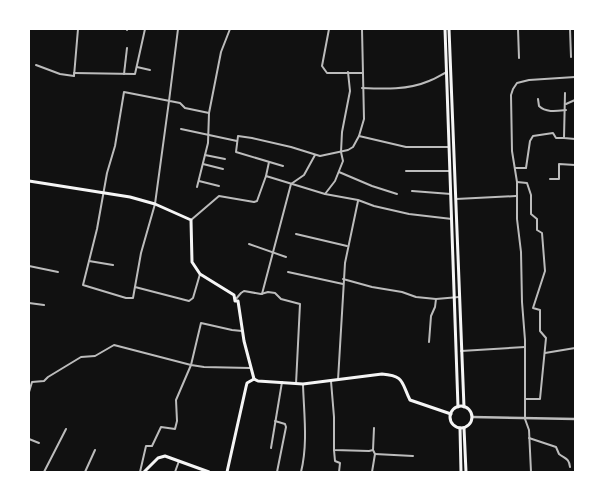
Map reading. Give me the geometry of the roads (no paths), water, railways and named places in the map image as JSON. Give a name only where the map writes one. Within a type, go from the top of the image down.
[{"type":"main road","points":[[445,29],[458,407]]},
{"type":"main road","points":[[449,29],[464,406]]},
{"type":"main road","points":[[29,181],[130,197],[154,204],[191,220],[192,262],[200,274],[234,295],[235,301],[238,301],[242,331],[254,379],[258,381],[303,384],[331,382],[382,374],[395,376],[401,378],[410,400],[451,414]]},
{"type":"main road","points":[[227,472],[247,383],[254,379]]},
{"type":"main road","points":[[464,406],[469,409],[472,417],[471,423],[462,428],[453,424],[450,419],[451,414],[458,407],[464,406]]},
{"type":"main road","points":[[461,472],[462,428]]},
{"type":"main road","points":[[462,428],[466,472]]},
{"type":"main road","points":[[144,472],[162,456],[209,472]]},
{"type":"street","points":[[74,73],[78,29]]},
{"type":"street","points":[[36,65],[60,74],[74,76],[74,73],[134,74],[145,29]]},
{"type":"street","points":[[178,29],[168,101],[154,204],[144,237],[132,298],[83,285],[97,229],[107,173],[115,146],[123,94],[126,92],[168,101],[180,103],[185,108],[210,112]]},
{"type":"street","points":[[197,187],[205,155],[210,112],[221,52],[230,29]]},
{"type":"street","points":[[328,29],[322,66],[327,73],[362,73]]},
{"type":"street","points":[[283,166],[236,152],[239,136],[291,147],[320,156],[342,152],[353,147],[359,136],[364,119],[362,29]]},
{"type":"street","points":[[449,29],[533,29]]},
{"type":"street","points":[[518,29],[519,58]]},
{"type":"street","points":[[570,29],[571,57]]},
{"type":"street","points":[[124,74],[127,48]]},
{"type":"street","points":[[137,67],[150,70]]},
{"type":"street","points":[[325,194],[335,181],[343,161],[342,132],[350,91],[348,72]]},
{"type":"street","points":[[362,88],[388,90],[428,82],[447,72]]},
{"type":"street","points":[[531,472],[529,430],[525,419],[525,347],[521,252],[517,219],[517,182],[512,151],[512,95],[516,84],[529,80],[575,77]]},
{"type":"street","points":[[564,138],[565,93]]},
{"type":"street","points":[[538,100],[539,106],[542,109],[548,111],[566,110]]},
{"type":"street","points":[[565,104],[575,100]]},
{"type":"street","points":[[181,128],[237,141]]},
{"type":"street","points":[[515,168],[526,168],[530,141],[533,136],[553,134],[556,138],[575,139]]},
{"type":"street","points":[[359,136],[406,147],[449,147]]},
{"type":"street","points":[[205,155],[225,159]]},
{"type":"street","points":[[262,294],[291,184],[304,175],[315,155]]},
{"type":"street","points":[[191,220],[219,196],[257,201],[270,162]]},
{"type":"street","points":[[203,164],[223,169]]},
{"type":"street","points":[[550,179],[559,179],[559,164],[575,165]]},
{"type":"street","points":[[406,172],[450,171]]},
{"type":"street","points":[[339,172],[397,194]]},
{"type":"street","points":[[266,176],[325,194],[358,200],[374,206],[409,214],[452,219]]},
{"type":"street","points":[[199,181],[219,186]]},
{"type":"street","points":[[517,182],[526,184],[531,195],[531,214],[537,219],[538,230],[542,233],[545,271],[533,308],[540,310],[540,331],[546,338],[540,399],[526,399]]},
{"type":"street","points":[[412,191],[451,194]]},
{"type":"street","points":[[456,199],[517,196]]},
{"type":"street","points":[[338,380],[347,246],[358,200]]},
{"type":"street","points":[[296,234],[347,246]]},
{"type":"street","points":[[249,244],[286,257]]},
{"type":"street","points":[[89,261],[113,265]]},
{"type":"street","points":[[29,266],[58,272]]},
{"type":"street","points":[[288,272],[343,284]]},
{"type":"street","points":[[135,287],[189,301],[193,298],[200,274]]},
{"type":"street","points":[[344,279],[416,296],[436,299],[459,297]]},
{"type":"street","points":[[235,301],[244,291],[262,294],[268,292],[275,293],[281,298],[300,304],[296,384]]},
{"type":"street","points":[[429,342],[436,299]]},
{"type":"street","points":[[29,304],[44,306]]},
{"type":"street","points":[[140,472],[146,446],[152,446],[161,427],[175,429],[177,421],[176,400],[191,365],[201,323],[242,331]]},
{"type":"street","points":[[29,392],[30,382],[44,381],[82,357],[95,356],[114,345],[191,365],[250,368]]},
{"type":"street","points":[[461,351],[525,347]]},
{"type":"street","points":[[545,353],[575,348]]},
{"type":"street","points":[[271,448],[282,382]]},
{"type":"street","points":[[331,382],[334,417],[334,461],[340,463],[339,472]]},
{"type":"street","points":[[301,472],[305,438],[303,384]]},
{"type":"street","points":[[472,417],[575,419]]},
{"type":"street","points":[[276,421],[285,424],[286,427],[276,472]]},
{"type":"street","points":[[372,472],[375,454],[373,450],[374,428]]},
{"type":"street","points":[[44,472],[66,429]]},
{"type":"street","points":[[529,438],[556,447],[559,454],[565,456],[569,461],[570,467]]},
{"type":"street","points":[[29,439],[39,443]]},
{"type":"street","points":[[86,472],[95,450]]},
{"type":"street","points":[[334,450],[373,450]]},
{"type":"street","points":[[375,454],[413,456]]},
{"type":"street","points":[[175,472],[179,461]]}]
